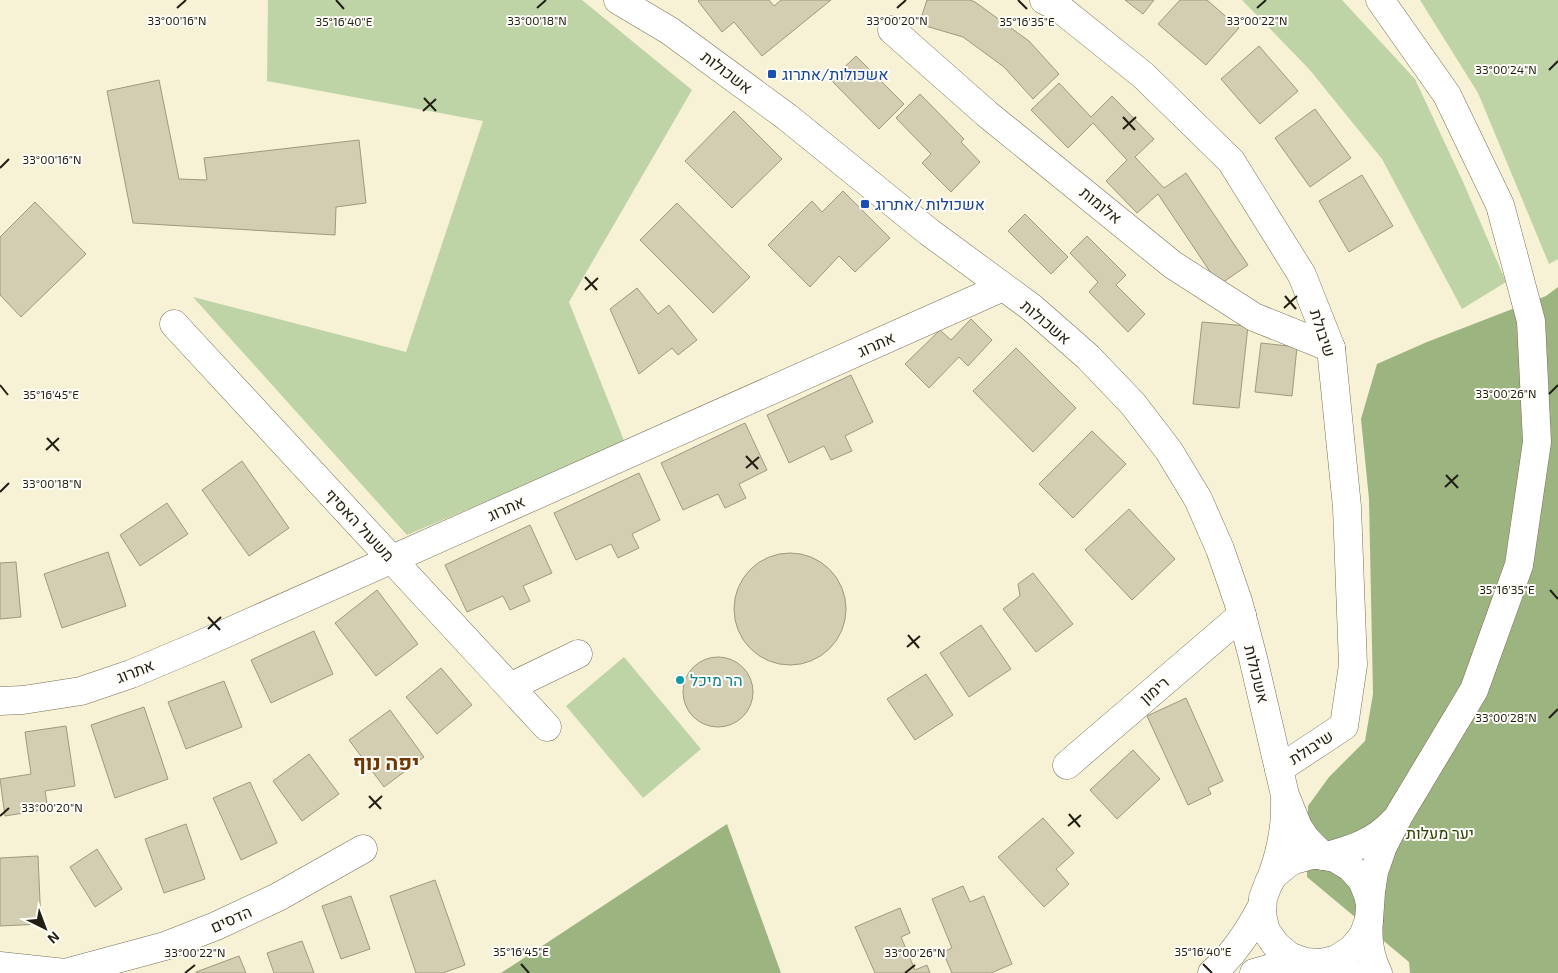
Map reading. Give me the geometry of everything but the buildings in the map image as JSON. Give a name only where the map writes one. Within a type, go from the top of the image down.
[{"type":"street","name":"אשכולות","points":[[618,0],[670,31],[787,117],[928,232],[1031,308],[1088,356],[1133,404],[1169,451],[1198,499],[1220,549],[1242,615],[1288,804],[1298,827],[1306,839],[1325,856]]},
{"type":"street","name":"שיבולת","points":[[1044,0],[1058,7],[1144,76],[1231,161],[1302,275],[1331,348],[1347,507],[1352,665],[1344,726],[1281,778]]},
{"type":"street","points":[[1378,973],[1368,944],[1369,912],[1376,863],[1398,815],[1474,690],[1520,565],[1538,442],[1531,321],[1500,206],[1447,95],[1380,0]]},
{"type":"street","name":"אלומות","points":[[892,30],[987,114],[1173,265],[1254,317],[1331,348]]},
{"type":"street","name":"אתרוג","points":[[0,701],[23,700],[80,691],[131,674],[1003,287]]},
{"type":"street","name":"משעול האסיף","points":[[174,324],[547,727]]},
{"type":"street","name":"רימון","points":[[1067,765],[1242,615]]},
{"type":"street","points":[[510,687],[578,654]]},
{"type":"street","name":"אשכולות","points":[[1212,973],[1245,936],[1265,894],[1283,838],[1285,808],[1281,778]]},
{"type":"street","points":[[1325,856],[1350,850],[1366,843],[1387,828],[1398,815]]},
{"type":"street","name":"הדסים","points":[[0,966],[66,972],[165,946],[216,926],[278,897],[363,849]]},
{"type":"street","points":[[1254,973],[1273,967],[1317,963],[1337,958],[1352,949],[1363,936],[1369,912],[1366,888],[1356,873],[1343,862],[1325,856],[1311,855],[1294,860],[1280,869],[1265,894],[1262,915],[1266,931],[1276,945],[1289,956],[1305,962],[1317,963],[1350,973]]},
{"type":"green space","points":[[268,0],[582,0],[692,90],[569,302],[625,443],[407,535],[193,297],[406,352],[483,121],[267,81]]},
{"type":"green space","points":[[1242,0],[1342,0],[1415,79],[1464,184],[1506,282],[1462,309],[1382,159],[1309,69]]},
{"type":"green space","points":[[1420,0],[1558,0],[1558,259],[1549,264],[1478,93]]},
{"type":"green space","name":"יער מעלות","points":[[1558,287],[1558,973],[1410,973],[1409,962],[1307,877],[1308,806],[1329,777],[1365,741],[1373,694],[1369,499],[1361,419],[1377,364],[1427,342],[1546,296]]},
{"type":"green space","points":[[624,657],[701,749],[643,798],[566,706]]},
{"type":"green space","points":[[727,824],[781,973],[501,973]]},
{"type":"place","name":"אשכולות/אתרוג","points":[[772,74]]},
{"type":"place","name":"אשכולות /אתרוג","points":[[865,204]]},
{"type":"place","name":"הר מיכל","points":[[680,680]]},
{"type":"district","name":"יפה נוף","points":[[386,763]]}]
